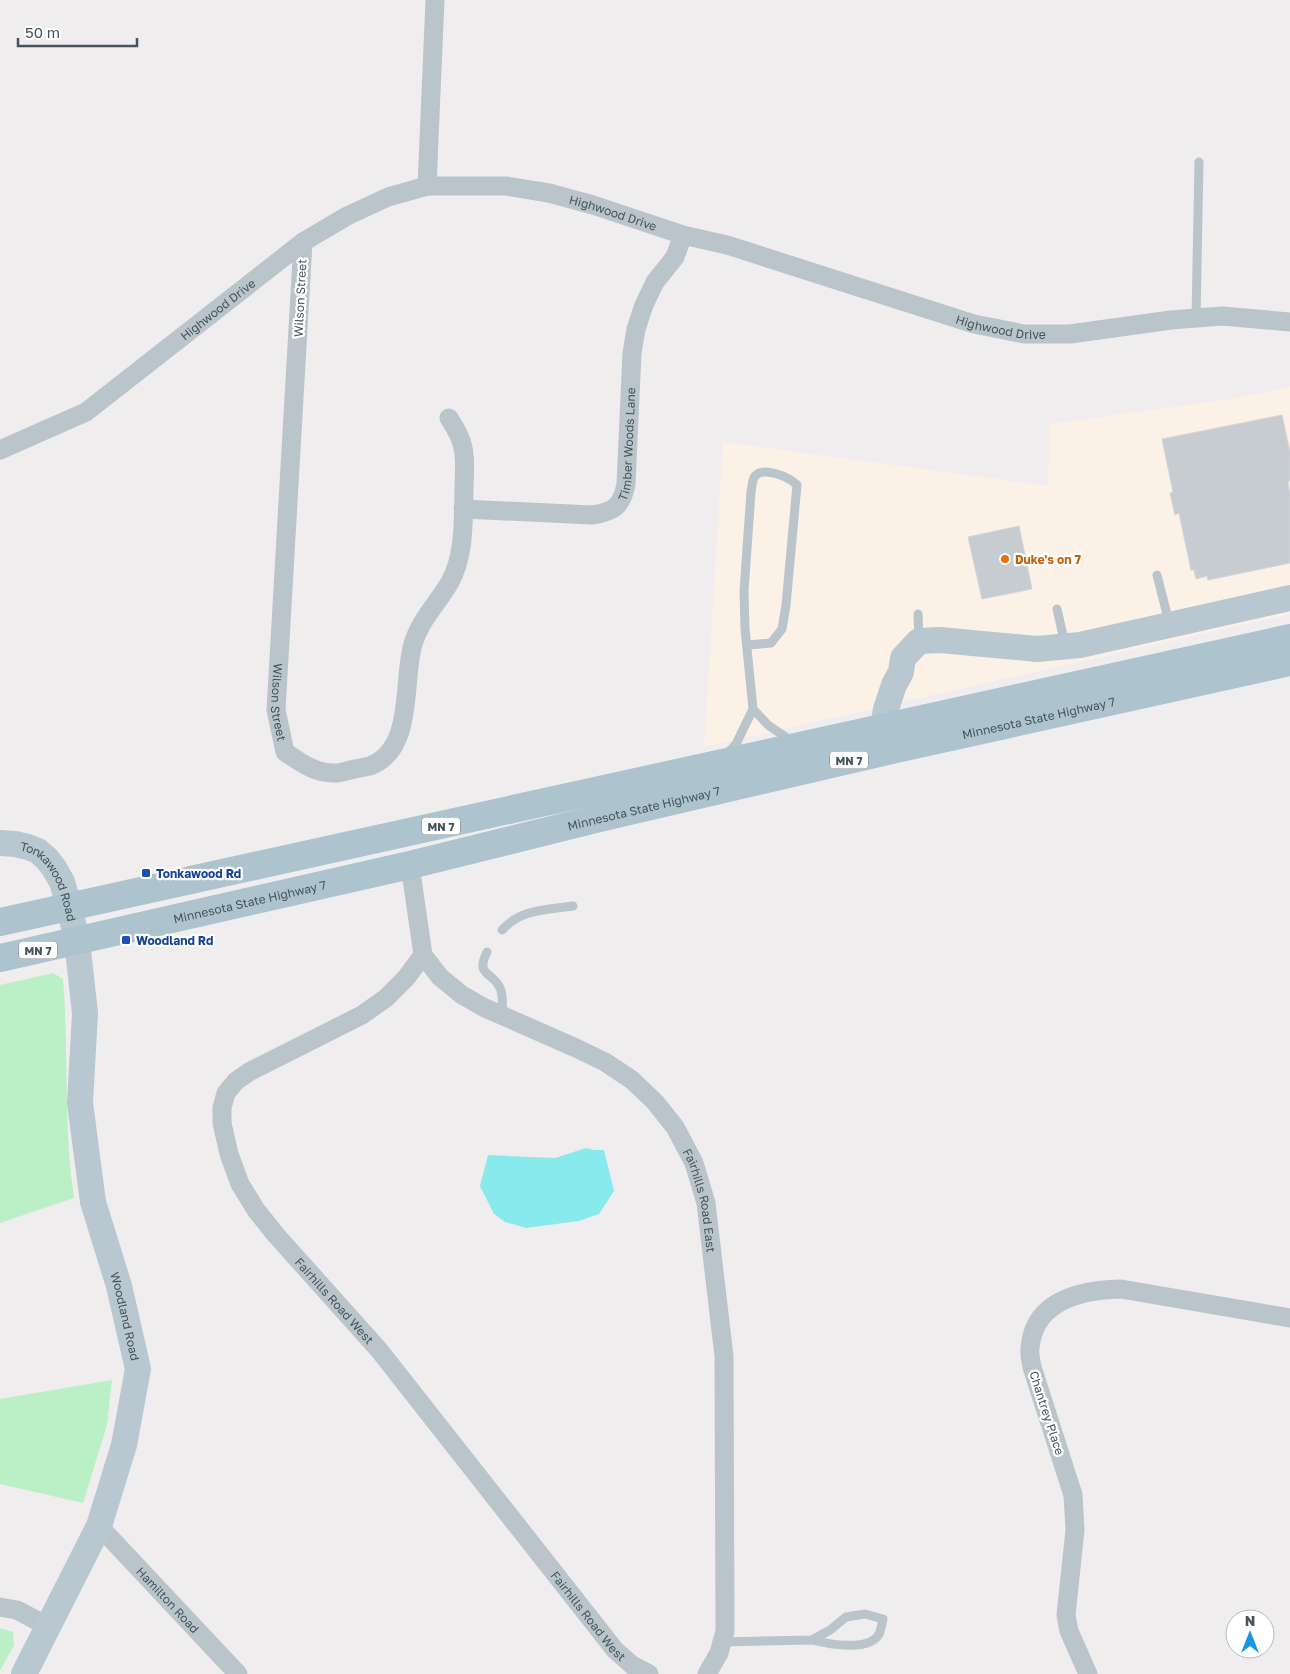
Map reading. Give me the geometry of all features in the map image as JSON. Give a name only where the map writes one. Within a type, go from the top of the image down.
[{"type":"main road","name":"Minnesota State Highway 7","points":[[0,922],[1290,638]]},
{"type":"main road","name":"Minnesota State Highway 7","points":[[0,958],[410,865],[600,818],[887,751],[1290,662]]},
{"type":"street","points":[[426,186],[435,0]]},
{"type":"street","name":"Highwood Drive","points":[[0,450],[86,412],[304,242],[347,216],[388,197],[426,186],[506,186],[549,194],[593,205],[683,236],[726,245],[974,324],[1024,334],[1070,334],[1171,320],[1222,316],[1290,322]]},
{"type":"street","name":"Timber Woods Lane","points":[[463,509],[592,515],[605,513],[616,507],[624,497],[626,484],[632,353],[636,329],[644,305],[655,282],[675,257],[683,236]]},
{"type":"street","name":"Wilson Street","points":[[304,242],[276,710],[285,752],[310,769],[334,774],[370,766],[382,759],[392,749],[399,736],[405,712],[408,665],[413,642],[423,621],[450,582],[459,559],[465,467],[463,449],[458,433],[449,418]]},
{"type":"street","points":[[883,728],[886,709],[894,685],[901,672],[903,658],[919,641],[940,640],[1037,649],[1080,645],[1290,598]]},
{"type":"street","name":"Tonkawood Road","points":[[0,843],[28,847],[47,859],[62,882],[77,942]]},
{"type":"street","name":"Fairhills Road East","points":[[410,865],[423,955],[440,977],[462,995],[485,1008],[605,1062],[632,1080],[655,1102],[675,1127],[694,1163],[706,1203],[724,1356],[725,1630],[719,1653],[707,1674]]},
{"type":"street","name":"Woodland Road","points":[[24,1674],[98,1526],[124,1445],[138,1369],[119,1286],[93,1202],[80,1103],[85,1014],[77,942]]},
{"type":"street","name":"Fairhills Road West","points":[[423,955],[406,978],[386,998],[362,1014],[249,1072],[236,1081],[226,1093],[222,1108],[222,1123],[229,1154],[240,1184],[256,1210],[276,1235],[379,1350],[615,1650],[632,1665],[649,1674]]},
{"type":"street","name":"Chantrey Place","points":[[1088,1674],[1069,1631],[1066,1615],[1075,1513],[1073,1495],[1032,1367],[1030,1349],[1036,1327],[1043,1315],[1058,1302],[1078,1294],[1121,1289],[1290,1318]]},
{"type":"street","name":"Hamilton Road","points":[[98,1526],[238,1674]]},
{"type":"street","points":[[0,1607],[17,1610],[47,1626]]},
{"type":"lane","points":[[1196,318],[1199,162]]},
{"type":"lane","points":[[718,765],[736,744],[753,710],[745,629],[744,591],[751,492],[753,479],[756,474],[762,472],[775,473],[791,479],[797,485],[786,605],[782,629],[771,643],[748,645]]},
{"type":"lane","points":[[1157,575],[1170,625]]},
{"type":"lane","points":[[1058,609],[1065,646]]},
{"type":"lane","points":[[918,614],[919,641]]},
{"type":"lane","points":[[753,710],[768,725],[800,747]]},
{"type":"lane","points":[[502,930],[521,915],[573,906]]},
{"type":"lane","points":[[487,952],[482,964],[483,970],[501,989],[502,1016]]},
{"type":"lane","points":[[722,1642],[812,1640],[830,1644],[854,1645],[872,1642],[879,1635],[883,1619],[864,1614],[846,1617],[830,1630],[812,1640]]},
{"type":"shaded area","points":[[1290,387],[1290,614],[704,747],[723,442],[1048,486],[1050,424],[1231,399]]},
{"type":"green space","points":[[53,973],[63,979],[68,1143],[74,1198],[0,1223],[0,985]]},
{"type":"green space","points":[[112,1380],[107,1425],[83,1503],[0,1484],[0,1399]]},
{"type":"green space","points":[[0,1628],[13,1632],[14,1645],[0,1671]]},
{"type":"water","points":[[586,1148],[604,1150],[614,1191],[599,1214],[579,1221],[526,1228],[505,1222],[494,1214],[480,1186],[488,1155],[555,1158]]},
{"type":"building","points":[[1282,415],[1290,452],[1290,481],[1288,481],[1290,496],[1290,563],[1208,580],[1207,576],[1196,579],[1194,570],[1191,570],[1179,513],[1175,515],[1170,493],[1173,492],[1162,439]]},
{"type":"building","points":[[1019,526],[1032,589],[982,599],[968,537]]},
{"type":"place","name":"Duke's on 7","points":[[1005,559]]},
{"type":"place","name":"Tonkawood Rd","points":[[146,873]]},
{"type":"place","name":"Woodland Rd","points":[[126,940]]}]
